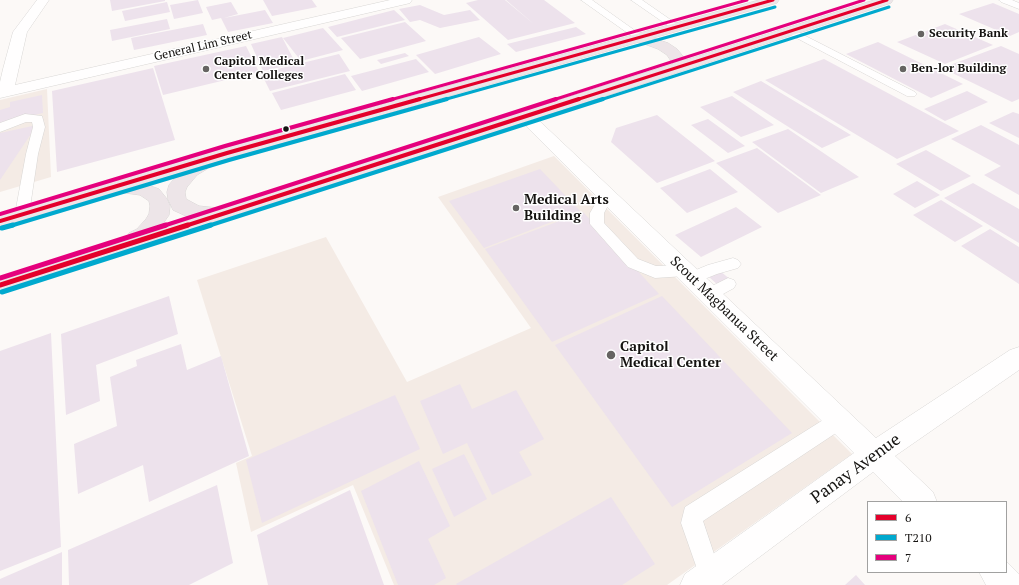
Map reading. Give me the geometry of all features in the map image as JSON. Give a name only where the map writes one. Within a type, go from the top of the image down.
[{"type":"main road","points":[[0,221],[228,154],[773,0]]},
{"type":"main road","points":[[0,285],[887,0]]},
{"type":"main road","points":[[673,28],[672,35],[685,47],[710,57]]},
{"type":"main road","points":[[639,37],[663,46],[678,59],[681,66]]},
{"type":"main road","points":[[228,154],[191,171],[178,185],[176,192],[177,199],[180,205],[196,213],[220,212],[247,205]]},
{"type":"main road","points":[[104,190],[125,187],[143,189],[152,193],[158,199],[160,206],[159,215],[144,234],[116,247]]},
{"type":"street","points":[[3,92],[20,32],[43,0]]},
{"type":"street","name":"General Lim Street","points":[[3,92],[345,7],[406,0]]},
{"type":"street","name":"Scout Magbanua Street","points":[[525,116],[921,501]]},
{"type":"street","name":"Panay Avenue","points":[[703,580],[874,455],[1019,357]]},
{"type":"street","points":[[996,573],[1008,585]]},
{"type":"lane","points":[[586,0],[639,37]]},
{"type":"lane","points":[[636,0],[673,28]]},
{"type":"lane","points":[[1004,0],[1019,6]]},
{"type":"lane","points":[[790,31],[911,94]]},
{"type":"lane","points":[[0,128],[8,123],[25,118],[38,119],[39,127],[32,154],[22,214]]},
{"type":"lane","points":[[607,195],[597,213],[597,224],[633,263],[655,272],[688,275],[733,264]]},
{"type":"lane","points":[[708,294],[728,284]]},
{"type":"lane","points":[[703,580],[692,523],[693,515],[838,421]]},
{"type":"shaded area","points":[[47,89],[51,177],[0,192],[0,100]]},
{"type":"shaded area","name":"Capitol Medical Center","points":[[554,156],[852,454],[667,585],[394,585],[353,485],[251,532],[236,463],[252,456],[197,280],[326,237],[407,382],[531,328],[438,197]]},
{"type":"building","points":[[110,0],[165,0],[165,1],[112,11]]},
{"type":"building","points":[[198,0],[203,13],[174,19],[170,5]]},
{"type":"building","points":[[263,0],[312,0],[317,7],[272,16]]},
{"type":"building","points":[[478,0],[505,0],[535,25],[506,0],[544,0],[575,23],[508,40],[466,3]]},
{"type":"building","points":[[167,2],[170,12],[125,21],[122,11]]},
{"type":"building","points":[[231,2],[238,14],[224,18],[265,10],[273,23],[228,32],[221,18],[212,20],[206,7]]},
{"type":"building","points":[[993,3],[1019,14],[1019,32],[1010,36],[959,14]]},
{"type":"building","points":[[420,5],[444,15],[470,10],[480,20],[440,28],[420,20],[410,22],[399,9]]},
{"type":"building","points":[[394,10],[405,20],[337,37],[328,27]]},
{"type":"building","points":[[167,19],[170,29],[112,41],[110,30]]},
{"type":"building","points":[[405,22],[426,41],[360,59],[341,38]]},
{"type":"building","points":[[203,24],[207,35],[134,50],[131,38]]},
{"type":"building","points":[[945,24],[993,45],[945,64],[897,42]]},
{"type":"building","points":[[576,27],[586,34],[516,52],[507,44]]},
{"type":"building","points":[[323,28],[343,50],[301,61],[283,38]]},
{"type":"building","points":[[282,37],[296,64],[263,71],[251,44]]},
{"type":"building","points":[[479,37],[501,54],[435,74],[416,55]]},
{"type":"building","name":"Ben-lor Building","points":[[878,42],[963,84],[931,98],[846,54]]},
{"type":"building","name":"Capitol Medical Center Colleges","points":[[246,46],[259,72],[163,95],[154,66]]},
{"type":"building","points":[[1001,46],[1019,54],[1019,99],[1012,102],[942,68]]},
{"type":"building","points":[[405,53],[409,56],[381,64],[377,60]]},
{"type":"building","points":[[339,54],[350,71],[270,91],[261,73]]},
{"type":"building","points":[[416,59],[429,72],[362,91],[351,76]]},
{"type":"building","points":[[824,59],[959,131],[897,159],[765,80]]},
{"type":"building","points":[[153,68],[175,140],[57,172],[52,91]]},
{"type":"building","points":[[345,74],[356,90],[281,110],[272,93]]},
{"type":"building","points":[[761,81],[851,135],[822,148],[733,92]]},
{"type":"building","points":[[967,91],[988,102],[945,121],[924,109]]},
{"type":"building","points":[[42,95],[43,113],[0,123],[0,110],[10,107],[10,102]]},
{"type":"building","points":[[732,96],[774,125],[741,137],[700,107]]},
{"type":"building","points":[[1013,112],[1019,114],[1019,138],[989,123]]},
{"type":"building","points":[[657,115],[715,161],[657,183],[611,142],[616,128]]},
{"type":"building","points":[[708,119],[745,146],[728,153],[691,125]]},
{"type":"building","points":[[37,125],[0,180],[0,133]]},
{"type":"building","points":[[981,125],[1019,145],[1019,195],[984,175],[1001,166],[951,139]]},
{"type":"building","points":[[788,129],[859,177],[821,193],[752,142]]},
{"type":"building","points":[[757,148],[821,195],[778,213],[716,163]]},
{"type":"building","points":[[926,150],[971,176],[941,191],[896,164]]},
{"type":"building","name":"Medical Arts Building","points":[[540,169],[580,211],[484,248],[449,201]]},
{"type":"building","points":[[710,169],[738,192],[687,213],[660,188]]},
{"type":"building","points":[[917,181],[940,195],[915,208],[893,194]]},
{"type":"building","points":[[973,183],[1019,209],[1019,243],[944,198]]},
{"type":"building","points":[[941,200],[983,226],[955,242],[913,215]]},
{"type":"building","points":[[736,207],[762,227],[701,257],[675,235]]},
{"type":"building","name":"Capitol Medical Center","points":[[583,212],[659,294],[552,342],[485,249]]},
{"type":"building","points":[[990,229],[1019,247],[1019,284],[961,246]]},
{"type":"building","points":[[720,271],[731,280],[719,286],[709,277]]},
{"type":"building","points":[[169,296],[178,334],[96,365],[100,401],[66,415],[61,334]]},
{"type":"building","points":[[662,296],[792,433],[672,507],[555,345]]},
{"type":"building","points":[[51,333],[61,547],[0,571],[0,351]]},
{"type":"building","points":[[181,344],[187,370],[221,356],[249,456],[149,502],[143,465],[78,494],[74,444],[117,426],[110,377],[137,366],[136,360]]},
{"type":"building","points":[[460,384],[472,409],[516,390],[544,439],[519,452],[532,475],[492,495],[467,443],[443,454],[420,401]]},
{"type":"building","points":[[395,395],[420,449],[262,523],[246,460]]},
{"type":"building","points":[[464,454],[487,499],[454,517],[432,469]]},
{"type":"building","points":[[419,461],[450,526],[428,539],[446,578],[434,585],[398,585],[361,491]]},
{"type":"building","points":[[217,485],[233,563],[189,585],[69,585],[68,550]]},
{"type":"building","points":[[350,490],[384,585],[268,585],[257,535]]},
{"type":"building","points":[[611,497],[655,564],[622,585],[456,584]]},
{"type":"building","points":[[62,552],[62,585],[0,585],[0,579]]},
{"type":"building","points":[[856,575],[865,585],[845,585]]},
{"type":"transit line","name":"7","points":[[0,214],[225,146],[747,0]]},
{"type":"transit line","name":"6","points":[[0,221],[227,153],[773,0]]},
{"type":"transit line","name":"7","points":[[0,278],[864,0]]},
{"type":"transit line","name":"6","points":[[0,285],[887,0]]},
{"type":"transit line","name":"T210","points":[[2,228],[229,160],[775,7]]},
{"type":"transit line","name":"T210","points":[[2,292],[889,7]]},
{"type":"place","name":"Security Bank","points":[[921,34]]},
{"type":"place","name":"Capitol Medical Center Colleges","points":[[206,69]]},
{"type":"place","name":"Ben-lor Building","points":[[903,69]]},
{"type":"place","name":"Medical Arts Building","points":[[516,208]]},
{"type":"place","name":"Capitol Medical Center","points":[[611,355]]}]
